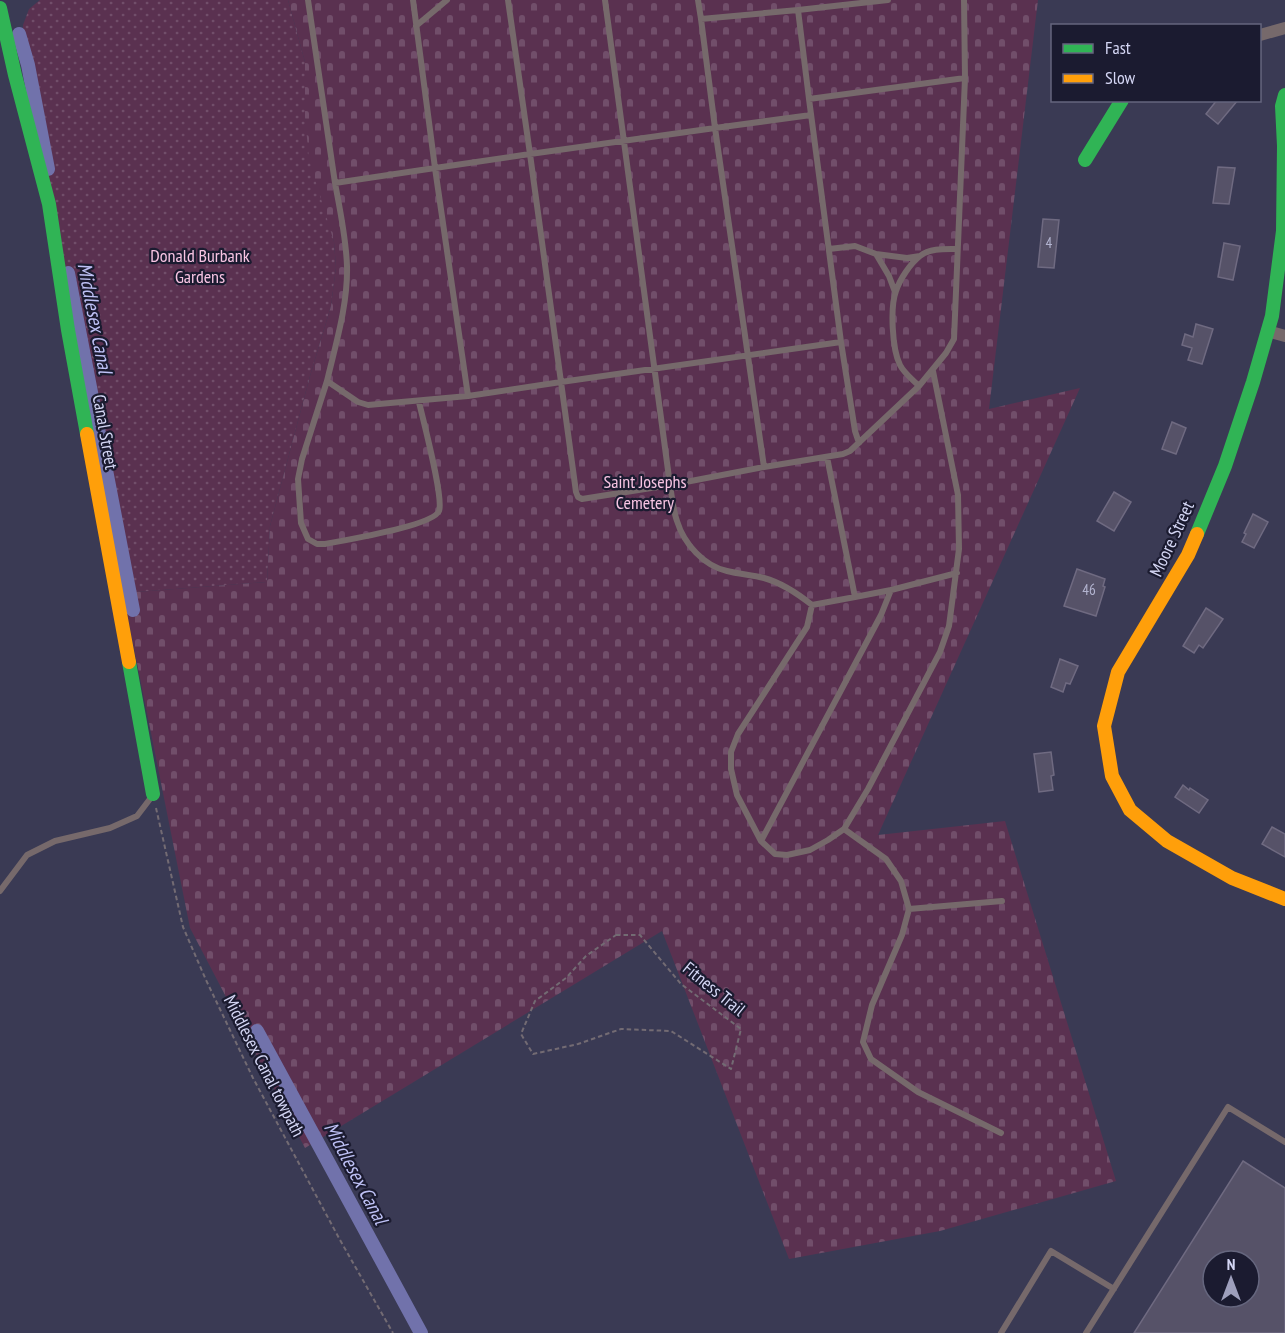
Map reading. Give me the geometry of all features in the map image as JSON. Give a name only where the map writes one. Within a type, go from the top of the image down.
[{"type":"street","points":[[0,8],[14,0]]},
{"type":"street","name":"Canal Street","points":[[0,8],[15,75],[50,204],[68,330],[153,794]]},
{"type":"street","points":[[1261,34],[1285,28]]},
{"type":"street","name":"Moore Street","points":[[1285,95],[1282,106],[1283,231],[1272,316],[1225,466],[1188,555],[1118,672],[1104,726],[1112,776],[1130,810],[1167,841],[1233,878],[1285,899]]},
{"type":"street","points":[[1085,160],[1121,102]]},
{"type":"street","points":[[1267,331],[1285,336]]},
{"type":"lane","points":[[308,0],[345,235],[347,267],[339,330],[327,381],[302,459],[298,479],[302,524],[308,539],[317,544],[380,533],[436,517],[440,508],[419,402]]},
{"type":"lane","points":[[412,0],[468,396]]},
{"type":"lane","points":[[416,26],[447,0]]},
{"type":"lane","points":[[508,0],[578,497],[582,499],[827,457],[850,451],[933,371],[954,339],[964,78],[964,0]]},
{"type":"lane","points":[[604,0],[653,369],[670,485],[676,519],[682,535],[698,555],[712,566],[766,578],[798,594],[812,605],[891,590],[957,573]]},
{"type":"lane","points":[[698,0],[764,467]]},
{"type":"lane","points":[[701,19],[888,0]]},
{"type":"lane","points":[[798,10],[841,342],[858,443]]},
{"type":"lane","points":[[809,99],[964,78]]},
{"type":"lane","points":[[335,183],[811,115]]},
{"type":"lane","points":[[829,249],[855,246],[876,254],[907,258],[941,249],[957,249]]},
{"type":"lane","points":[[876,254],[895,292],[893,337],[895,352],[901,366],[919,386]]},
{"type":"lane","points":[[895,292],[920,256]]},
{"type":"lane","points":[[327,381],[358,402],[368,405],[419,402],[841,342]]},
{"type":"lane","points":[[812,605],[807,627],[738,734],[731,752],[731,770],[737,795],[760,841],[775,854],[787,855],[810,850],[844,829],[868,789],[940,652],[949,626],[959,549],[958,495],[933,371]]},
{"type":"lane","points":[[827,457],[855,597]]},
{"type":"lane","points":[[760,841],[881,615],[891,590]]},
{"type":"lane","points":[[0,891],[27,855],[55,841],[110,828],[137,816],[153,794]]},
{"type":"lane","points":[[844,829],[886,859],[901,881],[909,909],[902,935],[872,1005],[863,1042],[871,1059],[918,1092],[1001,1132]]},
{"type":"lane","points":[[909,909],[1002,901]]},
{"type":"lane","points":[[1086,1333],[1228,1107],[1285,1142]]},
{"type":"lane","points":[[1001,1333],[1051,1251],[1114,1289]]},
{"type":"path","name":"Middlesex Canal towpath","points":[[153,794],[183,927],[206,980],[253,1078],[393,1333]]},
{"type":"path","name":"Fitness Trail","points":[[616,935],[640,935],[681,984],[741,1029],[731,1069],[671,1031],[621,1029],[578,1044],[533,1054],[521,1034],[535,1001],[566,978],[586,956],[616,935]]},
{"type":"green space","name":"Donald Burbank Gardens","points":[[40,0],[288,0],[305,62],[305,117],[334,242],[336,267],[331,306],[270,526],[267,582],[123,593],[65,273],[23,66],[23,25],[29,9]]},
{"type":"green space","name":"Saint Josephs Cemetery","points":[[288,0],[1038,0],[989,409],[1080,388],[878,835],[1005,821],[1116,1181],[940,1231],[789,1259],[662,931],[305,1148],[190,928],[123,593],[267,582],[270,526],[331,306],[336,267],[334,242],[309,159],[305,117],[305,62]]},
{"type":"building","points":[[1215,102],[1236,102],[1218,124],[1206,114]]},
{"type":"building","points":[[1218,167],[1235,168],[1229,204],[1213,203]]},
{"type":"building","points":[[1043,219],[1059,220],[1054,268],[1038,267]]},
{"type":"building","points":[[1224,243],[1240,246],[1233,280],[1218,277]]},
{"type":"building","points":[[1196,324],[1213,329],[1202,364],[1188,360],[1192,348],[1182,345],[1185,334],[1193,337]]},
{"type":"building","points":[[1172,422],[1186,428],[1176,454],[1162,449]]},
{"type":"building","points":[[1114,492],[1131,502],[1114,531],[1097,521]]},
{"type":"building","points":[[1253,514],[1268,522],[1254,548],[1242,542]]},
{"type":"building","points":[[1077,569],[1105,579],[1103,586],[1105,587],[1096,616],[1064,606]]},
{"type":"building","points":[[1206,608],[1223,619],[1203,648],[1199,645],[1194,653],[1183,646]]},
{"type":"building","points":[[1060,659],[1078,666],[1070,684],[1066,683],[1063,692],[1051,687]]},
{"type":"building","points":[[1051,752],[1053,790],[1039,792],[1034,754]]},
{"type":"building","points":[[1183,785],[1208,800],[1199,813],[1175,797]]},
{"type":"building","points":[[1272,827],[1285,834],[1285,857],[1262,844]]},
{"type":"building","points":[[1243,1161],[1285,1188],[1285,1333],[1134,1333]]},
{"type":"waterway","name":"Middlesex Canal","points":[[19,34],[28,65],[48,169]]},
{"type":"waterway","name":"Middlesex Canal","points":[[68,273],[133,610]]},
{"type":"waterway","name":"Middlesex Canal","points":[[257,1031],[421,1333]]},
{"type":"traffic: fast","points":[[0,8],[49,204],[87,434]]},
{"type":"traffic: fast","points":[[1197,534],[1225,466],[1272,316],[1283,231],[1282,106],[1285,95]]},
{"type":"traffic: fast","points":[[1085,160],[1121,102]]},
{"type":"traffic: fast","points":[[129,662],[153,794]]},
{"type":"traffic: slow","points":[[87,434],[129,662]]},
{"type":"traffic: slow","points":[[1197,534],[1188,555],[1118,672],[1104,726],[1112,776],[1130,810],[1167,841],[1232,878],[1285,899]]}]
